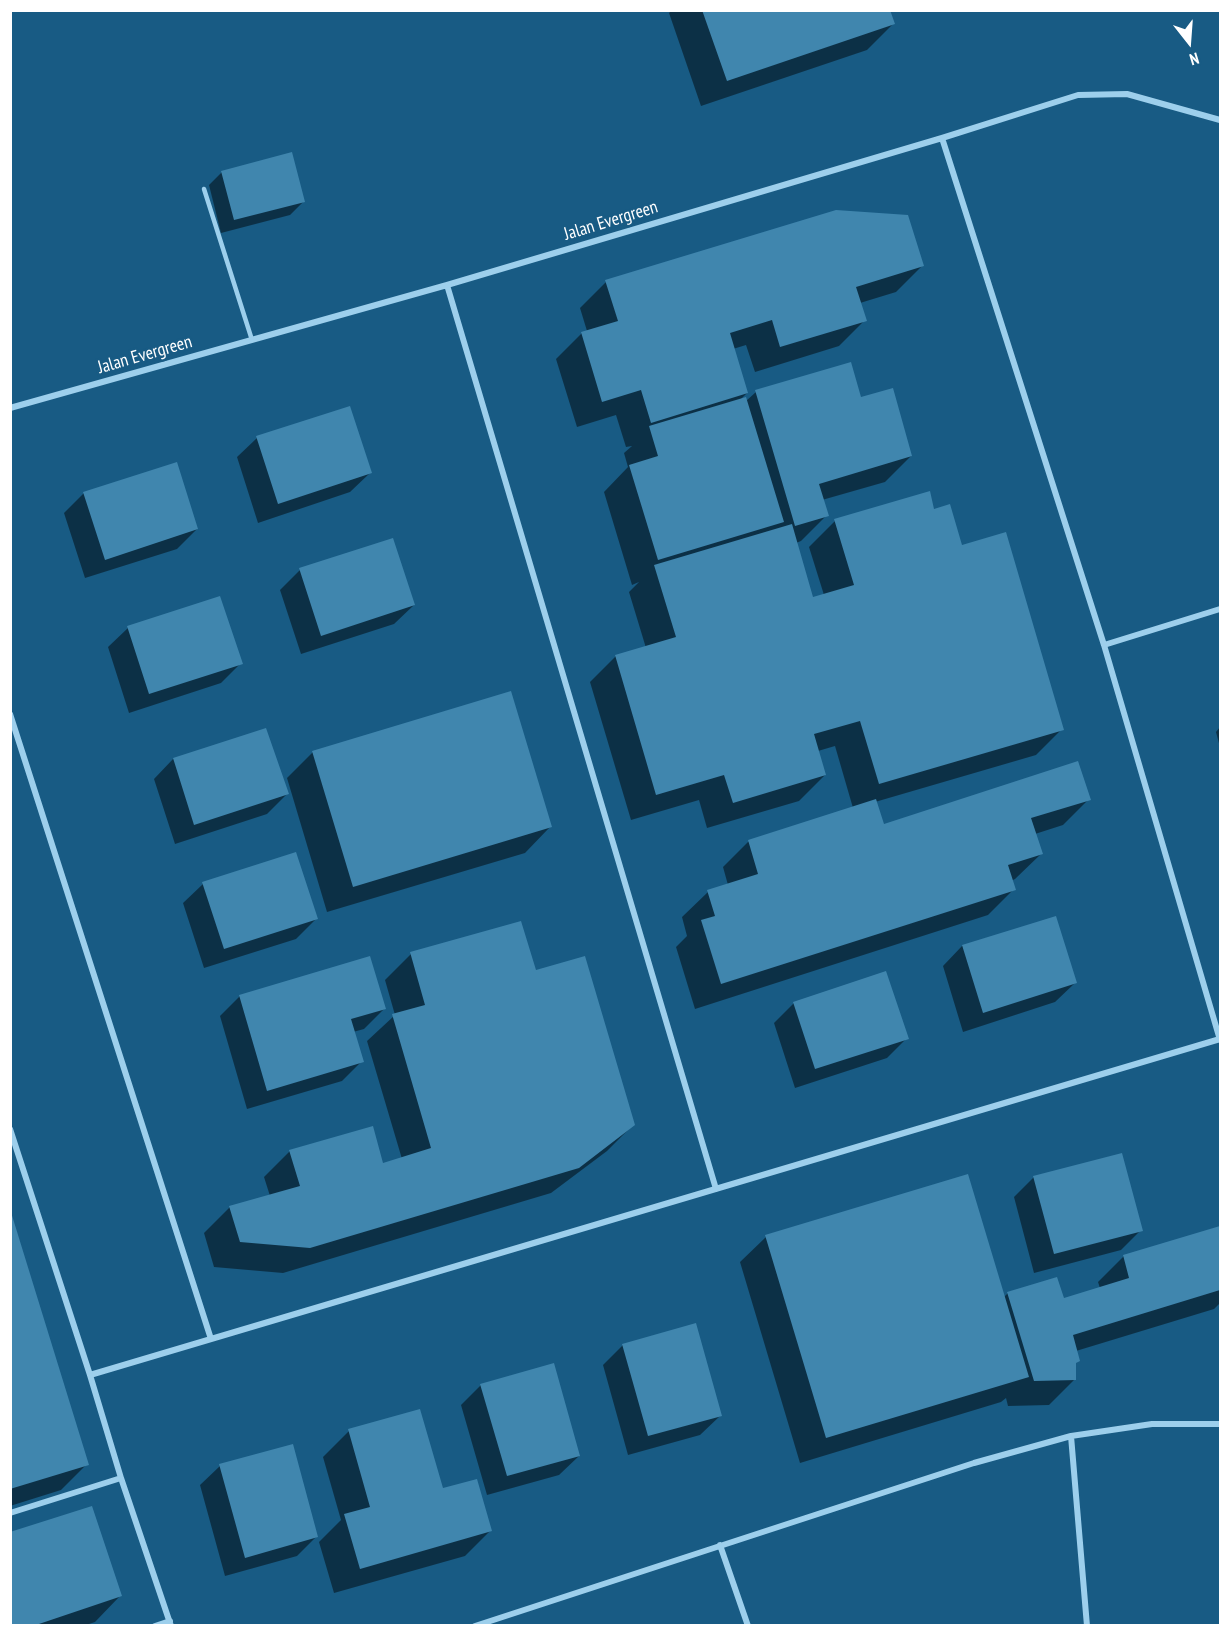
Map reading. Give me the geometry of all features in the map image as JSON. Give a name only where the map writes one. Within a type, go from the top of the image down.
[{"type":"street","name":"Jalan Evergreen","points":[[10,408],[447,285],[942,138],[1078,94],[1127,94],[1221,120]]},
{"type":"street","points":[[90,1375],[1220,1039],[1104,645],[942,138]]},
{"type":"street","points":[[447,285],[716,1189]]},
{"type":"street","points":[[1104,645],[1221,609]]},
{"type":"street","points":[[10,714],[211,1340]]},
{"type":"street","points":[[10,1129],[121,1478],[171,1623],[155,1626]]},
{"type":"street","points":[[475,1626],[974,1463],[1071,1436],[1152,1424],[1221,1424]]},
{"type":"street","points":[[1071,1436],[1087,1626]]},
{"type":"street","points":[[10,1513],[121,1478]]},
{"type":"street","points":[[720,1545],[748,1626]]},
{"type":"lane","points":[[204,189],[252,340]]},
{"type":"building","points":[[702,10],[890,10],[895,24],[727,81]]},
{"type":"building","points":[[292,152],[305,202],[234,220],[221,171]]},
{"type":"building","points":[[836,210],[908,215],[924,266],[856,287],[867,321],[780,347],[772,320],[730,333],[748,393],[651,423],[641,390],[602,402],[581,332],[618,321],[605,280]]},
{"type":"building","points":[[851,362],[861,397],[893,388],[912,456],[819,484],[829,516],[795,526],[755,390]]},
{"type":"building","points":[[746,397],[784,522],[658,560],[629,465],[658,456],[649,426]]},
{"type":"building","points":[[350,406],[372,473],[278,504],[256,436]]},
{"type":"building","points":[[177,462],[198,529],[105,560],[83,492]]},
{"type":"building","points":[[930,491],[934,509],[950,504],[962,545],[1006,532],[1064,730],[879,784],[860,721],[814,734],[826,775],[733,803],[724,775],[656,795],[615,655],[676,637],[654,565],[792,524],[813,597],[854,585],[834,519]]},
{"type":"building","points":[[393,538],[415,605],[321,636],[299,568]]},
{"type":"building","points":[[220,596],[243,664],[149,694],[127,626]]},
{"type":"building","points":[[511,691],[552,827],[353,887],[312,751]]},
{"type":"building","points":[[266,728],[289,794],[194,825],[173,758]]},
{"type":"building","points":[[1078,761],[1091,800],[1031,818],[1043,854],[1008,865],[1016,890],[721,984],[701,920],[715,916],[707,890],[758,874],[748,840],[876,799],[884,824]]},
{"type":"building","points":[[296,852],[318,919],[224,949],[202,882]]},
{"type":"building","points":[[1056,916],[1077,983],[983,1013],[962,945]]},
{"type":"building","points":[[521,921],[536,970],[585,956],[635,1125],[579,1168],[310,1248],[240,1242],[229,1206],[300,1186],[289,1150],[373,1126],[383,1163],[431,1148],[392,1014],[425,1005],[410,952]]},
{"type":"building","points":[[370,956],[386,1009],[351,1019],[364,1062],[267,1091],[239,995]]},
{"type":"building","points":[[886,971],[909,1039],[815,1069],[793,1002]]},
{"type":"building","points":[[1122,1153],[1143,1231],[1054,1254],[1033,1176]]},
{"type":"building","points":[[968,1174],[1029,1377],[826,1438],[765,1235]]},
{"type":"building","points":[[10,1209],[89,1465],[10,1489]]},
{"type":"building","points":[[1220,1226],[1220,1290],[1073,1335],[1080,1361],[1076,1363],[1076,1380],[1034,1381],[1007,1292],[1057,1277],[1064,1298],[1129,1278],[1123,1255]]},
{"type":"building","points":[[696,1323],[722,1416],[648,1436],[622,1344]]},
{"type":"building","points":[[554,1363],[580,1456],[507,1476],[480,1384]]},
{"type":"building","points":[[420,1409],[443,1488],[477,1479],[492,1531],[360,1569],[344,1514],[370,1507],[348,1429]]},
{"type":"building","points":[[293,1444],[318,1537],[245,1558],[219,1464]]},
{"type":"building","points":[[92,1506],[122,1596],[33,1626],[10,1626],[10,1532]]}]
